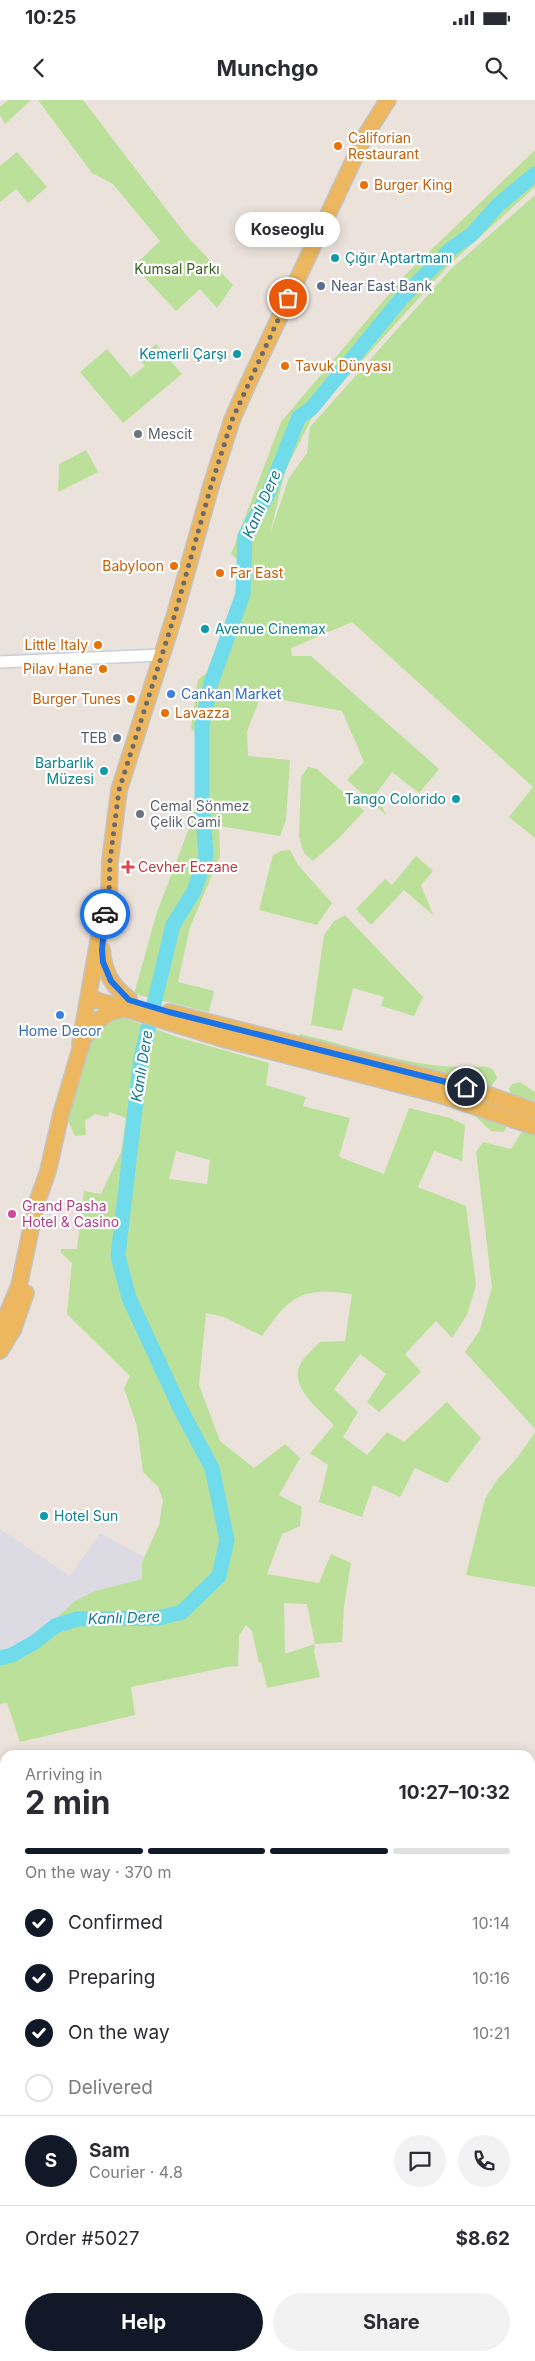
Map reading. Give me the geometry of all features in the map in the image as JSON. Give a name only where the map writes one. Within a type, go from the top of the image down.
[{"type":"main road","points":[[92,995],[109,895],[110,861],[119,790],[232,420],[365,136],[372,117],[382,100]]},
{"type":"main road","points":[[365,136],[388,100]]},
{"type":"main road","points":[[0,1331],[19,1286],[36,1205],[48,1171],[92,995],[105,935],[105,917]]},
{"type":"main road","points":[[102,950],[103,962],[108,976],[115,987],[133,1006]]},
{"type":"main road","points":[[92,995],[169,1017],[450,1082],[535,1111]]},
{"type":"main road","points":[[80,1044],[99,1018],[112,1011],[133,1006]]},
{"type":"main road","points":[[169,1017],[222,1039],[440,1095],[535,1126]]},
{"type":"main road","points":[[0,1351],[13,1330],[27,1289],[45,1212],[48,1171]]},
{"type":"street","points":[[0,662],[122,655],[161,655]]},
{"type":"shaded area","points":[[0,1529],[70,1576],[100,1533],[144,1557],[142,1562],[142,1579],[95,1591],[75,1601],[33,1639],[10,1652],[0,1653]]},
{"type":"green space","points":[[8,100],[31,100],[5,124],[0,115],[0,107]]},
{"type":"green space","name":"Kumsal Parkı","points":[[38,100],[83,100],[186,235],[233,285],[217,308],[200,289],[176,311],[134,266],[160,241],[113,184],[92,173]]},
{"type":"green space","points":[[535,150],[535,187],[448,266],[314,414],[285,471],[270,534],[289,478],[307,453],[310,427],[451,269],[535,195],[535,838],[509,817],[533,787],[352,622],[291,648],[292,656],[311,656],[439,769],[419,793],[392,772],[376,794],[386,815],[347,780],[364,762],[342,711],[261,696],[247,731],[248,756],[290,760],[286,820],[280,836],[219,826],[220,856],[190,927],[178,982],[214,991],[209,1012],[134,994],[157,912],[193,818],[209,748],[191,728],[198,680],[210,670],[235,598],[238,560],[231,554],[281,422],[406,274]]},
{"type":"green space","points":[[17,152],[47,187],[28,203],[16,189],[0,202],[0,166]]},
{"type":"green space","points":[[156,344],[182,374],[123,423],[80,372],[107,349],[131,377],[145,366],[139,359]]},
{"type":"green space","points":[[86,450],[98,472],[58,492],[59,464]]},
{"type":"green space","points":[[308,767],[317,769],[364,811],[338,839],[313,861],[304,853],[299,837],[301,777]]},
{"type":"green space","points":[[290,850],[298,865],[332,903],[317,925],[259,910],[273,855],[281,851]]},
{"type":"green space","points":[[416,856],[433,871],[421,885],[433,915],[404,890],[371,925],[356,909],[385,879],[392,885]]},
{"type":"green space","points":[[345,915],[423,997],[414,1016],[381,1006],[384,997],[353,988],[342,1031],[311,1025],[324,935],[334,921]]},
{"type":"green space","points":[[119,1016],[177,1037],[269,1063],[266,1085],[306,1097],[303,1106],[350,1118],[339,1157],[384,1174],[409,1108],[450,1118],[465,1125],[462,1161],[434,1151],[418,1187],[466,1206],[476,1285],[467,1315],[452,1338],[436,1321],[405,1354],[421,1372],[379,1412],[367,1402],[386,1374],[360,1354],[334,1389],[358,1412],[343,1437],[367,1455],[387,1432],[404,1442],[447,1402],[481,1438],[447,1483],[415,1468],[400,1497],[373,1485],[362,1517],[319,1502],[328,1465],[310,1453],[334,1425],[307,1397],[298,1380],[298,1372],[303,1360],[320,1342],[345,1341],[352,1294],[321,1292],[309,1293],[299,1297],[281,1311],[262,1336],[224,1317],[206,1313],[199,1385],[220,1441],[254,1468],[285,1444],[300,1458],[279,1495],[302,1507],[300,1526],[282,1534],[267,1574],[319,1583],[331,1554],[351,1563],[344,1606],[342,1642],[315,1644],[314,1652],[320,1677],[267,1688],[252,1631],[246,1625],[239,1636],[238,1667],[232,1666],[131,1687],[135,1715],[20,1742],[7,1703],[0,1704],[0,1653],[11,1652],[33,1639],[75,1601],[95,1591],[142,1579],[142,1562],[159,1525],[163,1500],[158,1487],[143,1472],[137,1426],[124,1388],[130,1376],[67,1314],[72,1263],[61,1253],[61,1249],[77,1249],[84,1191],[101,1194],[121,1152],[126,1118],[109,1112],[108,1117],[95,1114],[85,1121],[86,1135],[75,1136],[65,1114],[88,1035],[101,1023]],"holes":[[[176,1151],[210,1160],[207,1184],[169,1179]],[[284,1603],[307,1604],[315,1644],[285,1654]]]},
{"type":"green space","points":[[300,1034],[407,1061],[449,1067],[486,1067],[493,1070],[497,1078],[489,1090],[298,1040]]},
{"type":"green space","points":[[520,1082],[535,1092],[535,1101],[511,1094],[509,1089],[512,1084]]},
{"type":"green space","points":[[471,1112],[504,1122],[506,1127],[504,1132],[491,1131]]},
{"type":"green space","points":[[523,1130],[535,1135],[535,1429],[465,1352],[480,1330],[492,1287],[476,1152],[483,1142],[511,1149]]},
{"type":"green space","points":[[535,1432],[535,1587],[466,1575],[485,1499],[497,1480],[518,1457]]},
{"type":"waterway","name":"Kanlı Dere","points":[[0,1658],[12,1655],[35,1642],[55,1626],[77,1619],[159,1618],[182,1612],[219,1576],[227,1540],[212,1468],[181,1410],[129,1298],[118,1256],[141,1058],[173,925],[194,891],[206,856],[202,795],[202,726],[211,683],[243,594],[245,536],[268,494],[299,417],[311,409],[401,299],[452,248],[471,235],[498,205],[535,174]]},
{"type":"way so far","points":[[105,914],[109,895],[110,861],[119,790],[175,614],[211,486],[232,420],[288,298]]},
{"type":"place","name":"Califorian Restaurant","points":[[338,146]]},
{"type":"place","name":"Burger King","points":[[364,185]]},
{"type":"place","name":"Çığır Aptartmanı","points":[[335,258]]},
{"type":"place","name":"Near East Bank","points":[[321,286]]},
{"type":"place","name":"Koseoglu","points":[[288,298]]},
{"type":"place","name":"Kemerli Çarşı","points":[[237,354]]},
{"type":"place","name":"Tavuk Dünyası","points":[[285,366]]},
{"type":"place","name":"Mescit","points":[[138,434]]},
{"type":"place","name":"Babyloon","points":[[174,566]]},
{"type":"place","name":"Far East","points":[[220,573]]},
{"type":"place","name":"Avenue Cinemax","points":[[205,629]]},
{"type":"place","name":"Little Italy","points":[[98,645]]},
{"type":"place","name":"Pilav Hane","points":[[103,669]]},
{"type":"place","name":"Cankan Market","points":[[171,694]]},
{"type":"place","name":"Burger Tunes","points":[[131,699]]},
{"type":"place","name":"Lavazza","points":[[165,713]]},
{"type":"place","name":"TEB","points":[[117,738]]},
{"type":"place","name":"Barbarlık Müzesi","points":[[104,771]]},
{"type":"place","name":"Tango Colorido","points":[[456,799]]},
{"type":"place","name":"Cemal Sönmez Çelik Cami","points":[[140,814]]},
{"type":"place","name":"Cevher Eczane","points":[[128,867]]},
{"type":"place","name":"Home Decor","points":[[60,1015]]},
{"type":"place","name":"Grand Pasha Hotel & Casino","points":[[12,1214]]},
{"type":"place","name":"Hotel Sun","points":[[44,1516]]},
{"type":"route","points":[[105,914],[103,962],[108,976],[115,987],[129,1000],[169,1012],[466,1087]]}]
